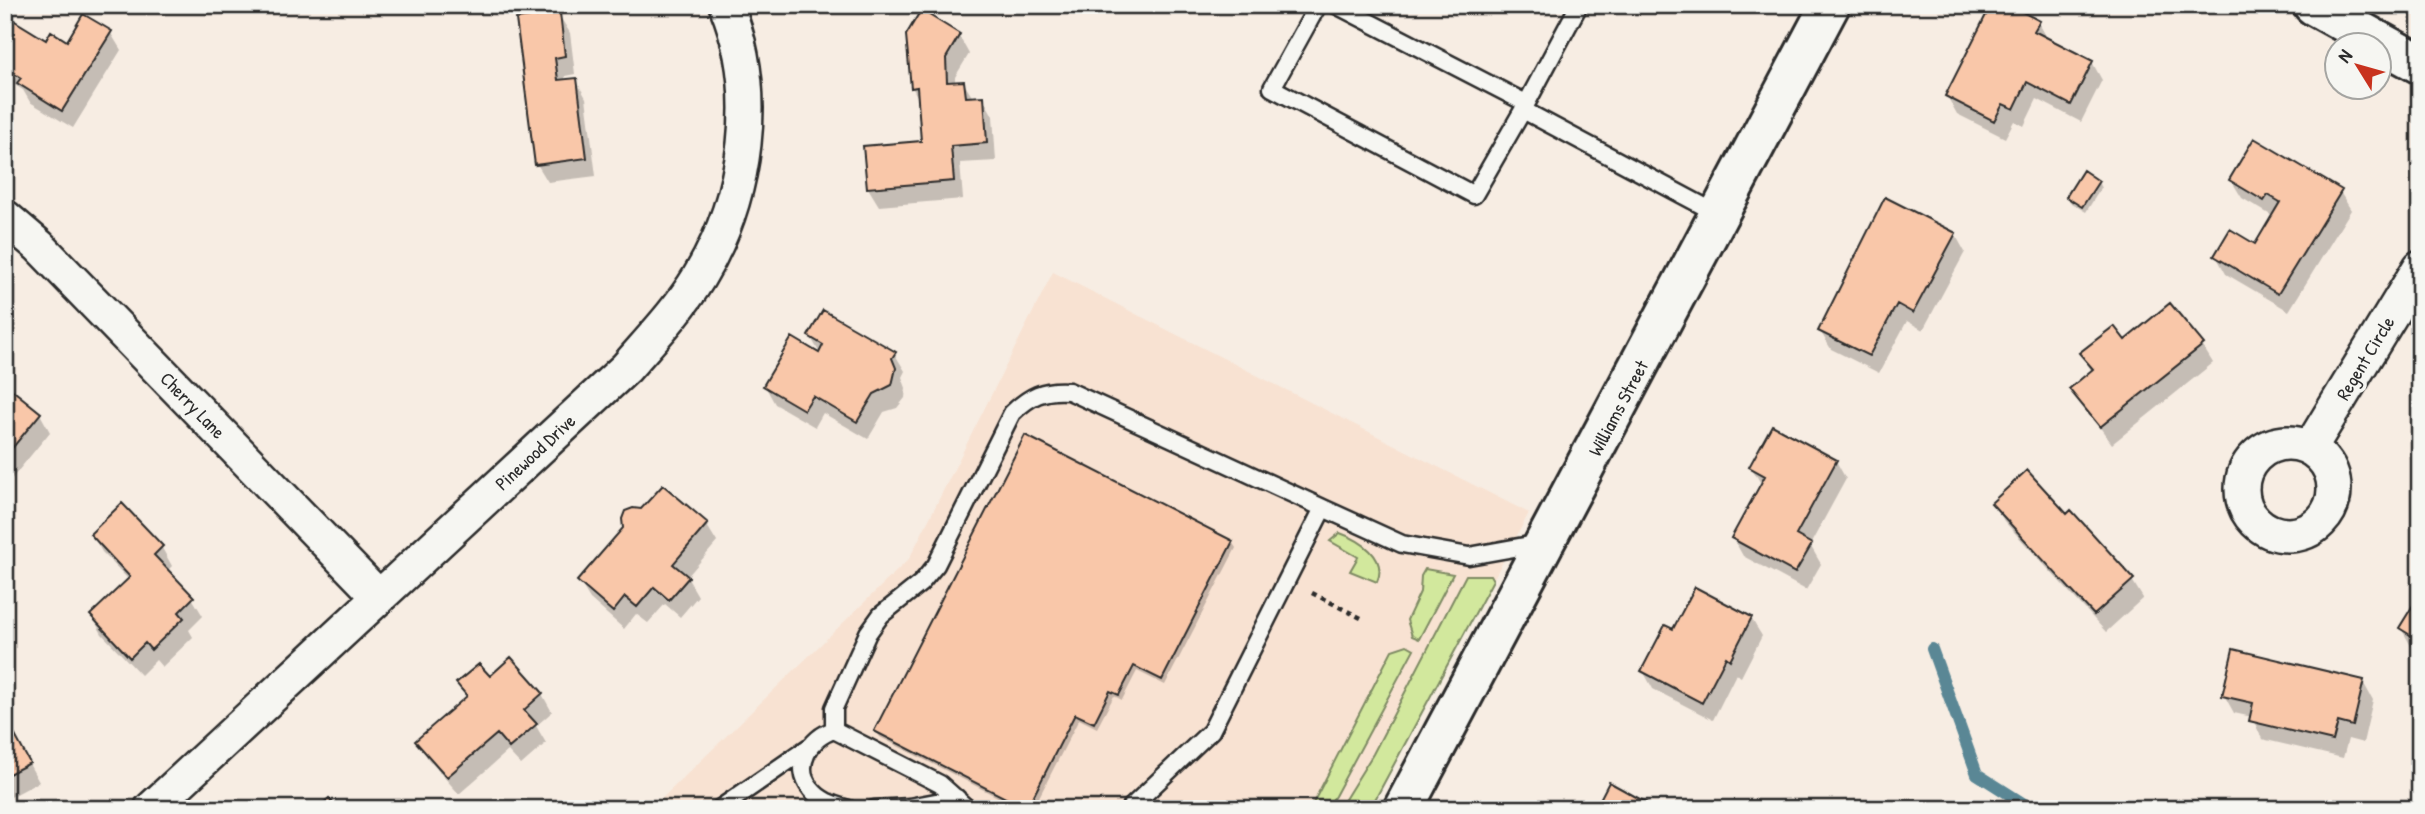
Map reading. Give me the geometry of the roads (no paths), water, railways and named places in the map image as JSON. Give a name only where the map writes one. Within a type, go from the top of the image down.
[{"type":"main road","name":"Williams Street","points":[[1403,809],[1830,5]]},
{"type":"main road","points":[[2313,5],[2420,64]]},
{"type":"street","name":"Pinewood Drive","points":[[151,809],[626,368],[678,309],[699,277],[729,215],[738,182],[746,98],[741,56],[726,5]]},
{"type":"street","name":"Cherry Lane","points":[[5,217],[39,246],[379,597]]},
{"type":"street","name":"Regent Circle","points":[[2310,448],[2420,267]]},
{"type":"lane","points":[[1318,5],[1272,88],[1474,195],[1579,5]]},
{"type":"lane","points":[[1336,5],[1720,215]]},
{"type":"lane","points":[[834,730],[834,708],[868,633],[881,615],[922,583],[936,565],[1012,413],[1029,397],[1051,389],[1069,391],[1402,544],[1469,556],[1546,542]]},
{"type":"lane","points":[[1129,809],[1211,731],[1323,508]]},
{"type":"lane","points":[[719,809],[809,747],[822,734],[834,730],[940,784],[962,803]]},
{"type":"lane","points":[[809,747],[802,765],[809,788],[827,803],[849,809]]},
{"type":"lane","points":[[874,809],[962,803]]},
{"type":"waterway","points":[[1932,649],[1977,774],[2032,809]]}]
